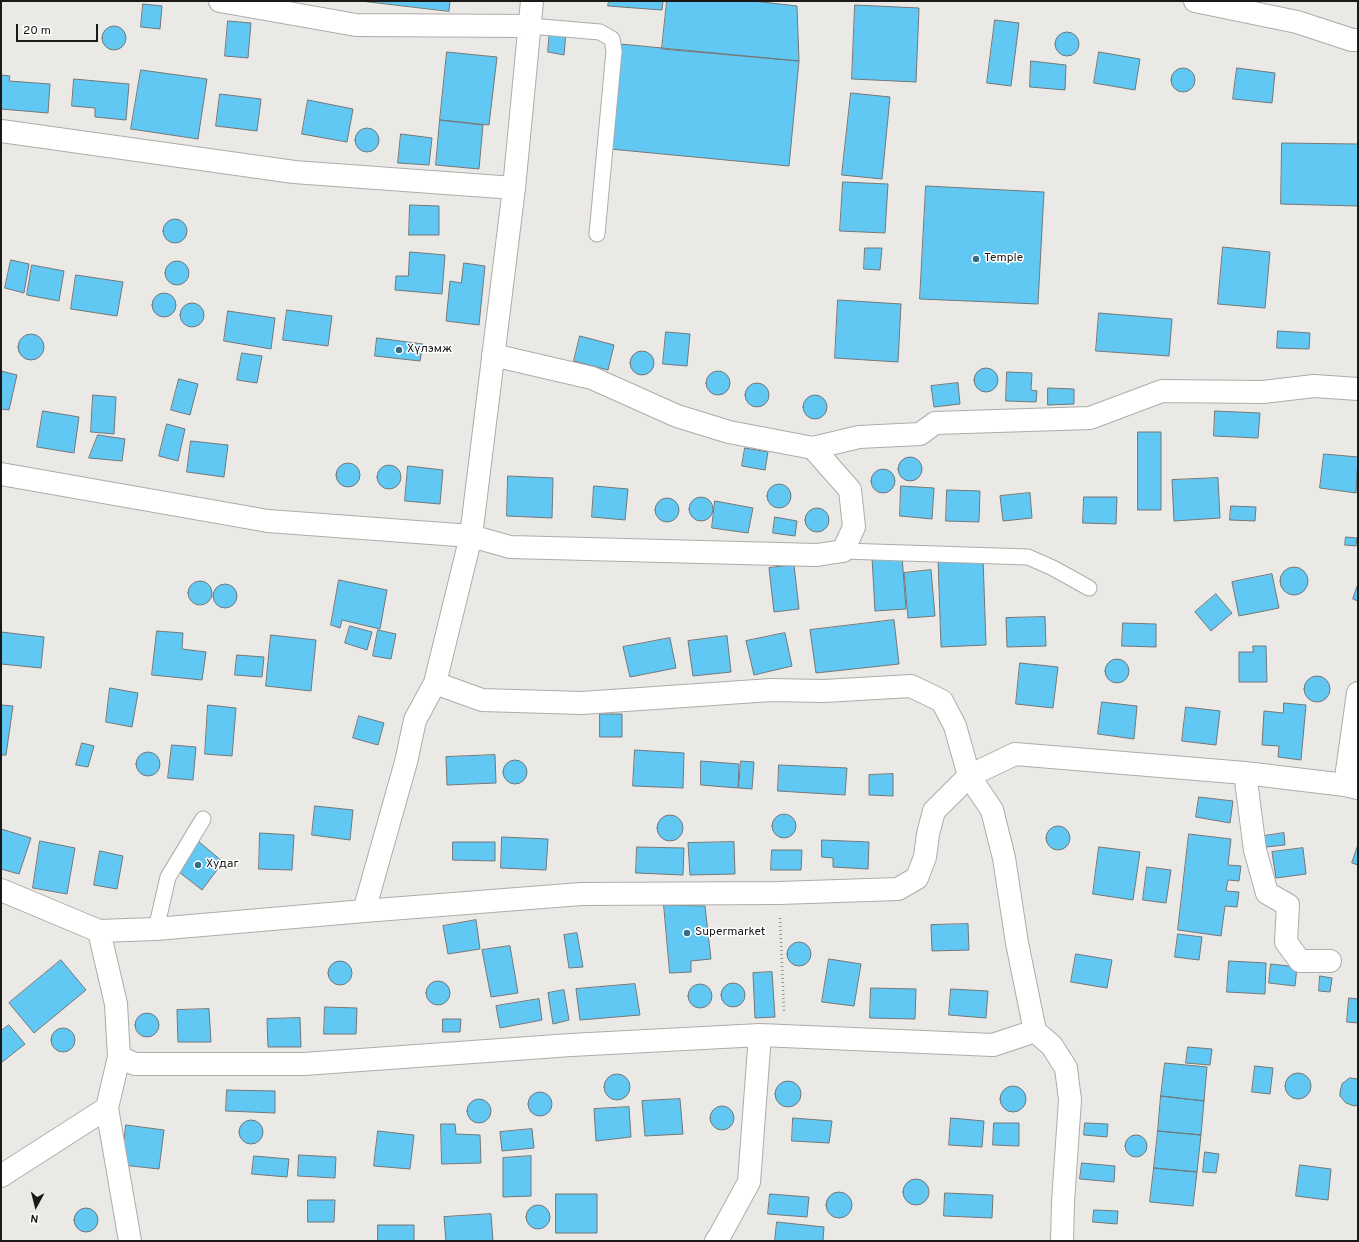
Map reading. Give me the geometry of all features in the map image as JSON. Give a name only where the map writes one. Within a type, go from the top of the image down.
[{"type":"street","points":[[220,1],[356,25],[530,26]]},
{"type":"street","points":[[364,911],[406,762],[415,720],[435,683],[471,536],[514,188],[532,1]]},
{"type":"street","points":[[1195,1],[1298,22],[1352,40],[1358,40]]},
{"type":"street","points":[[1,131],[294,172],[514,188]]},
{"type":"street","points":[[493,355],[592,378],[677,416],[729,432],[814,448],[859,437],[920,434],[935,422],[1090,418],[1162,391],[1263,392],[1314,386],[1358,389]]},
{"type":"street","points":[[1,474],[268,521],[471,536],[510,547],[816,555],[843,551],[854,527],[850,490],[814,448]]},
{"type":"street","points":[[435,683],[482,700],[582,703],[771,690],[824,692],[911,686],[942,701],[955,726],[969,776],[992,810],[1004,858],[1017,943],[1035,1032],[1052,1046],[1066,1068],[1070,1100],[1062,1202],[1062,1241]]},
{"type":"street","points":[[1,890],[99,931],[156,929],[581,894],[779,893],[898,890],[917,878],[925,857],[928,834],[934,811],[969,776],[1015,754],[1245,773],[1351,787],[1358,693]]},
{"type":"street","points":[[1245,773],[1255,850],[1267,893],[1288,905],[1286,942],[1300,961],[1330,961]]},
{"type":"street","points":[[99,931],[116,1004],[119,1057],[107,1108],[130,1241]]},
{"type":"street","points":[[119,1057],[136,1064],[304,1064],[570,1045],[760,1035],[992,1045],[1035,1032]]},
{"type":"street","points":[[716,1241],[749,1182],[760,1035]]},
{"type":"street","points":[[1,1176],[107,1108]]},
{"type":"lane","points":[[530,26],[600,32],[612,39],[614,51],[597,234]]},
{"type":"lane","points":[[843,551],[1028,557],[1053,568],[1089,588]]},
{"type":"lane","points":[[156,929],[168,877],[203,819]]},
{"type":"path","points":[[779,893],[785,1036]]},
{"type":"building","points":[[361,1],[450,1],[449,11]]},
{"type":"building","points":[[609,1],[663,1],[662,10],[608,6]]},
{"type":"building","points":[[667,1],[753,1],[797,6],[799,61],[662,49]]},
{"type":"building","points":[[143,4],[162,6],[160,29],[141,27]]},
{"type":"building","points":[[855,5],[919,8],[916,82],[852,79]]},
{"type":"building","points":[[995,20],[1019,23],[1011,86],[987,83]]},
{"type":"building","points":[[228,21],[251,23],[248,58],[225,56]]},
{"type":"building","points":[[114,26],[122,30],[126,38],[122,46],[114,50],[106,46],[102,38],[106,30]]},
{"type":"building","points":[[550,29],[566,32],[564,55],[548,52]]},
{"type":"building","points":[[1067,32],[1072,33],[1078,39],[1078,49],[1072,55],[1067,56],[1062,55],[1056,49],[1055,44],[1056,39],[1062,33]]},
{"type":"building","points":[[620,44],[799,61],[789,166],[610,149]]},
{"type":"building","points":[[447,52],[497,57],[489,125],[440,120]]},
{"type":"building","points":[[1099,52],[1140,59],[1135,90],[1094,83]]},
{"type":"building","points":[[1031,61],[1066,65],[1065,90],[1030,87]]},
{"type":"building","points":[[1183,68],[1191,72],[1195,80],[1191,88],[1183,92],[1175,88],[1171,80],[1175,72]]},
{"type":"building","points":[[1237,68],[1275,73],[1272,103],[1233,99]]},
{"type":"building","points":[[141,70],[207,79],[198,139],[131,129]]},
{"type":"building","points":[[1,75],[10,76],[9,81],[50,84],[48,113],[1,109]]},
{"type":"building","points":[[74,79],[129,84],[126,120],[95,117],[95,108],[72,106]]},
{"type":"building","points":[[851,93],[890,97],[882,179],[842,175]]},
{"type":"building","points":[[220,94],[261,99],[257,131],[216,126]]},
{"type":"building","points":[[308,100],[353,109],[347,142],[302,134]]},
{"type":"building","points":[[440,120],[483,125],[479,169],[436,165]]},
{"type":"building","points":[[367,128],[375,132],[379,140],[375,148],[367,152],[359,148],[355,140],[359,132]]},
{"type":"building","points":[[401,134],[432,138],[429,165],[398,163]]},
{"type":"building","points":[[1282,143],[1358,144],[1358,206],[1281,204]]},
{"type":"building","points":[[843,182],[888,184],[885,233],[840,231]]},
{"type":"building","points":[[926,186],[1044,192],[1038,304],[920,299]]},
{"type":"building","points":[[410,205],[439,206],[439,235],[409,235]]},
{"type":"building","points":[[175,219],[183,223],[187,231],[183,239],[175,243],[167,239],[163,231],[167,223]]},
{"type":"building","points":[[1223,247],[1270,252],[1265,308],[1218,304]]},
{"type":"building","points":[[865,248],[882,248],[880,270],[864,269]]},
{"type":"building","points":[[410,252],[445,255],[442,294],[395,290],[396,276],[408,276]]},
{"type":"building","points":[[11,260],[29,264],[24,293],[5,288]]},
{"type":"building","points":[[177,261],[185,265],[189,273],[185,281],[177,285],[169,281],[165,273],[169,265]]},
{"type":"building","points":[[464,263],[485,266],[479,325],[446,321],[450,281],[461,283]]},
{"type":"building","points":[[32,265],[64,271],[59,301],[27,295]]},
{"type":"building","points":[[76,275],[123,282],[117,316],[71,309]]},
{"type":"building","points":[[164,293],[172,297],[176,305],[172,313],[164,317],[156,313],[152,305],[156,297]]},
{"type":"building","points":[[838,300],[901,304],[898,362],[835,358]]},
{"type":"building","points":[[192,303],[197,304],[203,310],[203,320],[197,326],[192,327],[187,326],[181,320],[180,315],[181,310],[187,304]]},
{"type":"building","points":[[287,310],[332,316],[328,346],[283,340]]},
{"type":"building","points":[[228,311],[275,318],[271,349],[224,341]]},
{"type":"building","points":[[1099,313],[1172,319],[1169,356],[1096,351]]},
{"type":"building","points":[[1278,331],[1310,333],[1309,349],[1277,348]]},
{"type":"building","points":[[666,332],[690,334],[687,366],[663,364]]},
{"type":"building","points":[[31,334],[40,338],[44,347],[40,356],[31,360],[22,356],[18,347],[22,338]]},
{"type":"building","points":[[580,336],[614,345],[608,370],[574,361]]},
{"type":"building","name":"Хүлэмж","points":[[377,338],[423,344],[420,361],[375,356]]},
{"type":"building","points":[[642,351],[647,352],[653,358],[653,368],[647,374],[642,375],[637,374],[631,368],[630,363],[631,358],[637,352]]},
{"type":"building","points":[[242,353],[262,356],[257,383],[237,380]]},
{"type":"building","points":[[986,368],[991,369],[997,375],[997,385],[991,391],[986,392],[981,391],[975,385],[974,380],[975,375],[981,369]]},
{"type":"building","points":[[1,371],[17,375],[9,410],[1,409]]},
{"type":"building","points":[[718,371],[726,375],[730,383],[726,391],[718,395],[710,391],[706,383],[710,375]]},
{"type":"building","points":[[1007,372],[1032,373],[1031,390],[1037,391],[1036,402],[1006,401]]},
{"type":"building","points":[[179,379],[198,384],[190,415],[171,410]]},
{"type":"building","points":[[757,383],[765,387],[769,395],[765,403],[757,407],[749,403],[745,395],[749,387]]},
{"type":"building","points":[[958,383],[960,404],[934,407],[931,386]]},
{"type":"building","points":[[1048,388],[1074,389],[1074,404],[1048,405]]},
{"type":"building","points":[[93,395],[116,397],[114,434],[91,432]]},
{"type":"building","points":[[815,395],[820,396],[826,402],[826,412],[820,418],[815,419],[810,418],[804,412],[803,407],[804,402],[810,396]]},
{"type":"building","points":[[43,411],[79,417],[74,453],[37,447]]},
{"type":"building","points":[[1215,411],[1260,413],[1258,438],[1214,436]]},
{"type":"building","points":[[167,424],[185,429],[178,461],[159,456]]},
{"type":"building","points":[[1138,432],[1161,432],[1161,510],[1138,510]]},
{"type":"building","points":[[98,435],[125,439],[122,461],[89,458]]},
{"type":"building","points":[[191,441],[228,445],[224,477],[187,472]]},
{"type":"building","points":[[745,448],[768,452],[765,470],[742,466]]},
{"type":"building","points":[[1324,454],[1358,457],[1356,493],[1320,488]]},
{"type":"building","points":[[910,457],[918,461],[922,469],[918,477],[910,481],[902,477],[898,469],[902,461]]},
{"type":"building","points":[[348,463],[356,467],[360,475],[356,483],[348,487],[340,483],[336,475],[340,467]]},
{"type":"building","points":[[389,465],[397,469],[401,477],[397,485],[389,489],[381,485],[377,477],[381,469]]},
{"type":"building","points":[[408,466],[443,470],[440,504],[405,501]]},
{"type":"building","points":[[883,469],[891,473],[895,481],[891,489],[883,493],[875,489],[871,481],[875,473]]},
{"type":"building","points":[[508,476],[553,478],[552,518],[507,516]]},
{"type":"building","points":[[1218,478],[1220,518],[1174,521],[1172,480]]},
{"type":"building","points":[[779,484],[787,488],[791,496],[787,504],[779,508],[771,504],[767,496],[771,488]]},
{"type":"building","points":[[594,486],[628,489],[625,520],[592,517]]},
{"type":"building","points":[[901,486],[934,488],[932,519],[900,516]]},
{"type":"building","points":[[947,490],[980,491],[979,522],[946,521]]},
{"type":"building","points":[[1030,493],[1032,518],[1003,521],[1000,496]]},
{"type":"building","points":[[701,497],[706,498],[712,504],[712,514],[706,520],[701,521],[696,520],[690,514],[689,509],[690,504],[696,498]]},
{"type":"building","points":[[1084,497],[1117,497],[1116,524],[1083,523]]},
{"type":"building","points":[[667,498],[672,499],[678,505],[678,515],[672,521],[667,522],[662,521],[656,515],[655,510],[656,505],[662,499]]},
{"type":"building","points":[[715,501],[753,508],[748,533],[712,528]]},
{"type":"building","points":[[1231,506],[1256,507],[1255,521],[1230,520]]},
{"type":"building","points":[[817,508],[825,512],[829,520],[825,528],[817,532],[809,528],[805,520],[809,512]]},
{"type":"building","points":[[775,517],[797,521],[795,536],[773,533]]},
{"type":"building","points":[[1346,537],[1357,538],[1356,546],[1345,545]]},
{"type":"building","points":[[902,556],[906,609],[875,611],[872,557]]},
{"type":"building","points":[[983,557],[986,645],[941,647],[938,558]]},
{"type":"building","points":[[794,565],[799,609],[774,612],[769,568]]},
{"type":"building","points":[[1294,567],[1304,571],[1308,581],[1304,591],[1294,595],[1284,591],[1280,581],[1284,571]]},
{"type":"building","points":[[931,570],[935,616],[908,618],[904,573]]},
{"type":"building","points":[[1272,574],[1279,608],[1239,616],[1232,582]]},
{"type":"building","points":[[339,580],[387,590],[380,629],[342,620],[340,628],[331,625]]},
{"type":"building","points":[[200,581],[208,585],[212,593],[208,601],[200,605],[192,601],[188,593],[192,585]]},
{"type":"building","points":[[225,584],[230,585],[236,591],[236,601],[230,607],[225,608],[220,607],[214,601],[213,596],[214,591],[220,585]]},
{"type":"building","points":[[1358,584],[1358,601],[1353,599]]},
{"type":"building","points":[[1216,594],[1232,613],[1211,631],[1195,612]]},
{"type":"building","points":[[1045,617],[1046,646],[1007,647],[1006,618]]},
{"type":"building","points":[[894,620],[899,664],[816,673],[810,630]]},
{"type":"building","points":[[1123,623],[1156,624],[1156,647],[1122,646]]},
{"type":"building","points":[[350,626],[372,632],[367,650],[345,643]]},
{"type":"building","points":[[378,630],[396,634],[391,659],[373,656]]},
{"type":"building","points":[[157,631],[183,633],[182,649],[206,652],[202,680],[152,675]]},
{"type":"building","points":[[1,632],[44,637],[41,668],[1,664]]},
{"type":"building","points":[[785,633],[792,666],[754,675],[746,641]]},
{"type":"building","points":[[271,635],[316,640],[311,691],[266,686]]},
{"type":"building","points":[[727,636],[731,672],[693,676],[688,641]]},
{"type":"building","points":[[670,638],[676,668],[630,677],[623,647]]},
{"type":"building","points":[[1253,646],[1266,646],[1267,682],[1239,682],[1239,652],[1253,652]]},
{"type":"building","points":[[237,655],[264,657],[262,677],[235,675]]},
{"type":"building","points":[[1117,659],[1125,663],[1129,671],[1125,679],[1117,683],[1109,679],[1105,671],[1109,663]]},
{"type":"building","points":[[1020,663],[1058,667],[1053,708],[1016,704]]},
{"type":"building","points":[[1317,676],[1326,680],[1330,689],[1326,698],[1317,702],[1308,698],[1304,689],[1308,680]]},
{"type":"building","points":[[110,688],[138,693],[132,727],[106,722]]},
{"type":"building","points":[[1102,702],[1137,706],[1134,739],[1098,734]]},
{"type":"building","points":[[1284,703],[1306,705],[1301,760],[1278,757],[1279,746],[1262,745],[1264,711],[1283,713]]},
{"type":"building","points":[[1,705],[13,706],[6,755],[1,755]]},
{"type":"building","points":[[208,705],[236,708],[232,756],[205,754]]},
{"type":"building","points":[[1186,707],[1220,711],[1216,745],[1182,741]]},
{"type":"building","points":[[600,714],[622,714],[622,737],[600,737]]},
{"type":"building","points":[[359,716],[384,723],[378,745],[353,738]]},
{"type":"building","points":[[82,743],[94,746],[88,767],[76,765]]},
{"type":"building","points":[[172,745],[196,747],[193,780],[168,778]]},
{"type":"building","points":[[635,750],[684,753],[683,788],[633,786]]},
{"type":"building","points":[[148,752],[156,756],[160,764],[156,772],[148,776],[140,772],[136,764],[140,756]]},
{"type":"building","points":[[495,755],[496,783],[447,785],[446,757]]},
{"type":"building","points":[[515,760],[523,764],[527,772],[523,780],[515,784],[507,780],[503,772],[507,764]]},
{"type":"building","points":[[701,761],[739,764],[738,788],[701,785]]},
{"type":"building","points":[[741,761],[754,762],[752,789],[739,788]]},
{"type":"building","points":[[779,765],[847,768],[845,795],[778,791]]},
{"type":"building","points":[[893,774],[893,796],[869,795],[869,775]]},
{"type":"building","points":[[1199,797],[1233,801],[1230,823],[1196,817]]},
{"type":"building","points":[[315,806],[353,810],[350,840],[312,835]]},
{"type":"building","points":[[784,814],[792,818],[796,826],[792,834],[784,838],[776,834],[772,826],[776,818]]},
{"type":"building","points":[[670,815],[679,819],[683,828],[679,837],[670,841],[661,837],[657,828],[661,819]]},
{"type":"building","points":[[1058,826],[1066,830],[1070,838],[1066,846],[1058,850],[1050,846],[1046,838],[1050,830]]},
{"type":"building","points":[[1,829],[31,838],[19,874],[1,869]]},
{"type":"building","points":[[260,833],[294,835],[292,870],[259,869]]},
{"type":"building","points":[[1284,833],[1285,845],[1266,847],[1264,836]]},
{"type":"building","points":[[1189,834],[1231,839],[1228,865],[1241,866],[1239,881],[1228,880],[1226,891],[1239,892],[1237,907],[1225,906],[1221,936],[1178,930]]},
{"type":"building","points":[[502,837],[548,839],[546,870],[501,868]]},
{"type":"building","name":"Худаг","points":[[197,840],[223,862],[202,890],[174,868]]},
{"type":"building","points":[[822,840],[869,842],[868,869],[833,867],[833,858],[822,857]]},
{"type":"building","points":[[40,841],[75,848],[67,894],[33,888]]},
{"type":"building","points":[[453,842],[495,842],[495,861],[453,860]]},
{"type":"building","points":[[734,842],[735,874],[690,875],[688,843]]},
{"type":"building","points":[[1358,845],[1358,865],[1352,863]]},
{"type":"building","points":[[637,847],[684,848],[683,875],[636,873]]},
{"type":"building","points":[[1099,847],[1140,852],[1133,900],[1093,894]]},
{"type":"building","points":[[1303,848],[1306,874],[1276,878],[1272,852]]},
{"type":"building","points":[[772,850],[802,850],[801,870],[771,870]]},
{"type":"building","points":[[100,851],[123,856],[117,889],[94,885]]},
{"type":"building","points":[[1147,867],[1171,870],[1166,903],[1143,900]]},
{"type":"building","name":"Supermarket","points":[[664,905],[705,906],[711,959],[691,961],[691,972],[670,973]]},
{"type":"building","points":[[476,920],[480,949],[448,954],[443,926]]},
{"type":"building","points":[[968,924],[969,950],[932,951],[931,925]]},
{"type":"building","points":[[577,933],[583,967],[569,968],[564,935]]},
{"type":"building","points":[[1178,934],[1202,937],[1199,960],[1175,957]]},
{"type":"building","points":[[799,942],[807,946],[811,954],[807,962],[799,966],[791,962],[787,954],[791,946]]},
{"type":"building","points":[[510,946],[518,993],[491,997],[482,950]]},
{"type":"building","points":[[1076,954],[1112,960],[1107,988],[1071,982]]},
{"type":"building","points":[[829,959],[861,964],[854,1006],[822,1002]]},
{"type":"building","points":[[61,960],[86,990],[34,1033],[9,1003]]},
{"type":"building","points":[[340,961],[348,965],[352,973],[348,981],[340,985],[332,981],[328,973],[332,965]]},
{"type":"building","points":[[1229,961],[1266,963],[1265,994],[1227,992]]},
{"type":"building","points":[[1271,964],[1297,967],[1295,986],[1269,983]]},
{"type":"building","points":[[772,972],[775,1017],[755,1018],[753,973]]},
{"type":"building","points":[[1320,976],[1332,978],[1330,992],[1319,991]]},
{"type":"building","points":[[438,981],[446,985],[450,993],[446,1001],[438,1005],[430,1001],[426,993],[430,985]]},
{"type":"building","points":[[733,983],[741,987],[745,995],[741,1003],[733,1007],[725,1003],[721,995],[725,987]]},
{"type":"building","points":[[635,984],[640,1015],[580,1020],[576,989]]},
{"type":"building","points":[[700,984],[708,988],[712,996],[708,1004],[700,1008],[692,1004],[688,996],[692,988]]},
{"type":"building","points":[[871,988],[916,989],[915,1019],[870,1018]]},
{"type":"building","points":[[951,989],[988,991],[986,1018],[949,1015]]},
{"type":"building","points":[[564,990],[569,1020],[553,1024],[548,993]]},
{"type":"building","points":[[1349,998],[1358,999],[1358,1023],[1347,1022]]},
{"type":"building","points":[[539,999],[542,1020],[500,1028],[496,1006]]},
{"type":"building","points":[[325,1007],[357,1008],[356,1034],[324,1034]]},
{"type":"building","points":[[209,1009],[211,1042],[178,1042],[177,1010]]},
{"type":"building","points":[[147,1013],[155,1017],[159,1025],[155,1033],[147,1037],[139,1033],[135,1025],[139,1017]]},
{"type":"building","points":[[300,1018],[301,1047],[268,1047],[267,1019]]},
{"type":"building","points":[[443,1019],[461,1019],[460,1032],[443,1032]]},
{"type":"building","points":[[9,1025],[25,1044],[1,1063],[1,1031]]},
{"type":"building","points":[[63,1028],[68,1029],[74,1035],[74,1045],[68,1051],[63,1052],[58,1051],[52,1045],[51,1040],[52,1035],[58,1029]]},
{"type":"building","points":[[1188,1047],[1212,1049],[1210,1065],[1186,1063]]},
{"type":"building","points":[[1165,1063],[1207,1067],[1204,1101],[1161,1096]]},
{"type":"building","points":[[1255,1066],[1273,1068],[1270,1094],[1252,1092]]},
{"type":"building","points":[[1298,1073],[1307,1077],[1311,1086],[1307,1095],[1298,1099],[1289,1095],[1285,1086],[1289,1077]]},
{"type":"building","points":[[617,1074],[626,1078],[630,1087],[626,1096],[617,1100],[608,1096],[604,1087],[608,1078]]},
{"type":"building","points":[[1350,1078],[1358,1079],[1358,1105],[1354,1106],[1346,1103],[1340,1096],[1342,1084]]},
{"type":"building","points":[[788,1081],[797,1085],[801,1094],[797,1103],[788,1107],[779,1103],[775,1094],[779,1085]]},
{"type":"building","points":[[1013,1086],[1022,1090],[1026,1099],[1022,1108],[1013,1112],[1004,1108],[1000,1099],[1004,1090]]},
{"type":"building","points":[[227,1090],[275,1091],[275,1113],[226,1111]]},
{"type":"building","points":[[540,1092],[548,1096],[552,1104],[548,1112],[540,1116],[532,1112],[528,1104],[532,1096]]},
{"type":"building","points":[[1161,1096],[1204,1101],[1201,1135],[1158,1131]]},
{"type":"building","points":[[479,1099],[487,1103],[491,1111],[487,1119],[479,1123],[471,1119],[467,1111],[471,1103]]},
{"type":"building","points":[[680,1099],[683,1134],[645,1136],[642,1101]]},
{"type":"building","points":[[722,1106],[727,1107],[733,1113],[733,1123],[727,1129],[722,1130],[717,1129],[711,1123],[710,1118],[711,1113],[717,1107]]},
{"type":"building","points":[[629,1107],[631,1137],[596,1141],[594,1109]]},
{"type":"building","points":[[793,1118],[832,1121],[829,1143],[792,1141]]},
{"type":"building","points":[[951,1118],[984,1121],[982,1147],[949,1145]]},
{"type":"building","points":[[251,1120],[259,1124],[263,1132],[259,1140],[251,1144],[243,1140],[239,1132],[243,1124]]},
{"type":"building","points":[[994,1123],[1019,1123],[1019,1146],[993,1145]]},
{"type":"building","points":[[1085,1123],[1108,1124],[1107,1137],[1084,1135]]},
{"type":"building","points":[[441,1124],[455,1124],[456,1134],[480,1135],[481,1163],[442,1164]]},
{"type":"building","points":[[126,1125],[164,1130],[159,1169],[122,1165]]},
{"type":"building","points":[[532,1129],[534,1148],[502,1151],[500,1132]]},
{"type":"building","points":[[378,1131],[414,1135],[410,1169],[374,1166]]},
{"type":"building","points":[[1158,1131],[1201,1135],[1197,1172],[1154,1168]]},
{"type":"building","points":[[1136,1135],[1144,1138],[1147,1146],[1144,1154],[1136,1157],[1128,1154],[1125,1146],[1128,1138]]},
{"type":"building","points":[[1205,1152],[1219,1154],[1216,1173],[1203,1172]]},
{"type":"building","points":[[299,1155],[336,1157],[335,1178],[298,1176]]},
{"type":"building","points":[[254,1156],[289,1159],[287,1177],[252,1174]]},
{"type":"building","points":[[531,1156],[531,1196],[503,1197],[503,1158]]},
{"type":"building","points":[[1082,1163],[1115,1166],[1114,1182],[1080,1179]]},
{"type":"building","points":[[1300,1165],[1331,1169],[1328,1200],[1296,1196]]},
{"type":"building","points":[[1154,1168],[1197,1172],[1193,1206],[1150,1202]]},
{"type":"building","points":[[916,1179],[925,1183],[929,1192],[925,1201],[916,1205],[907,1201],[903,1192],[907,1183]]},
{"type":"building","points":[[839,1192],[848,1196],[852,1205],[848,1214],[839,1218],[830,1214],[826,1205],[830,1196]]},
{"type":"building","points":[[945,1193],[993,1195],[992,1218],[944,1216]]},
{"type":"building","points":[[556,1194],[597,1194],[597,1233],[556,1233]]},
{"type":"building","points":[[770,1194],[809,1197],[807,1217],[768,1214]]},
{"type":"building","points":[[308,1200],[335,1200],[334,1222],[308,1222]]},
{"type":"building","points":[[538,1205],[546,1209],[550,1217],[546,1225],[538,1229],[530,1225],[526,1217],[530,1209]]},
{"type":"building","points":[[86,1208],[91,1209],[97,1215],[97,1225],[91,1231],[86,1232],[81,1231],[75,1225],[74,1220],[75,1215],[81,1209]]},
{"type":"building","points":[[1094,1210],[1118,1211],[1117,1224],[1093,1222]]},
{"type":"building","points":[[491,1214],[493,1241],[446,1241],[444,1217]]},
{"type":"building","points":[[777,1222],[824,1227],[823,1241],[775,1241]]},
{"type":"building","points":[[378,1225],[414,1225],[414,1241],[378,1241]]},
{"type":"place","name":"Temple","points":[[976,259]]},
{"type":"place","name":"Хүлэмж","points":[[399,350]]},
{"type":"place","name":"Худаг","points":[[198,865]]},
{"type":"place","name":"Supermarket","points":[[687,933]]}]
